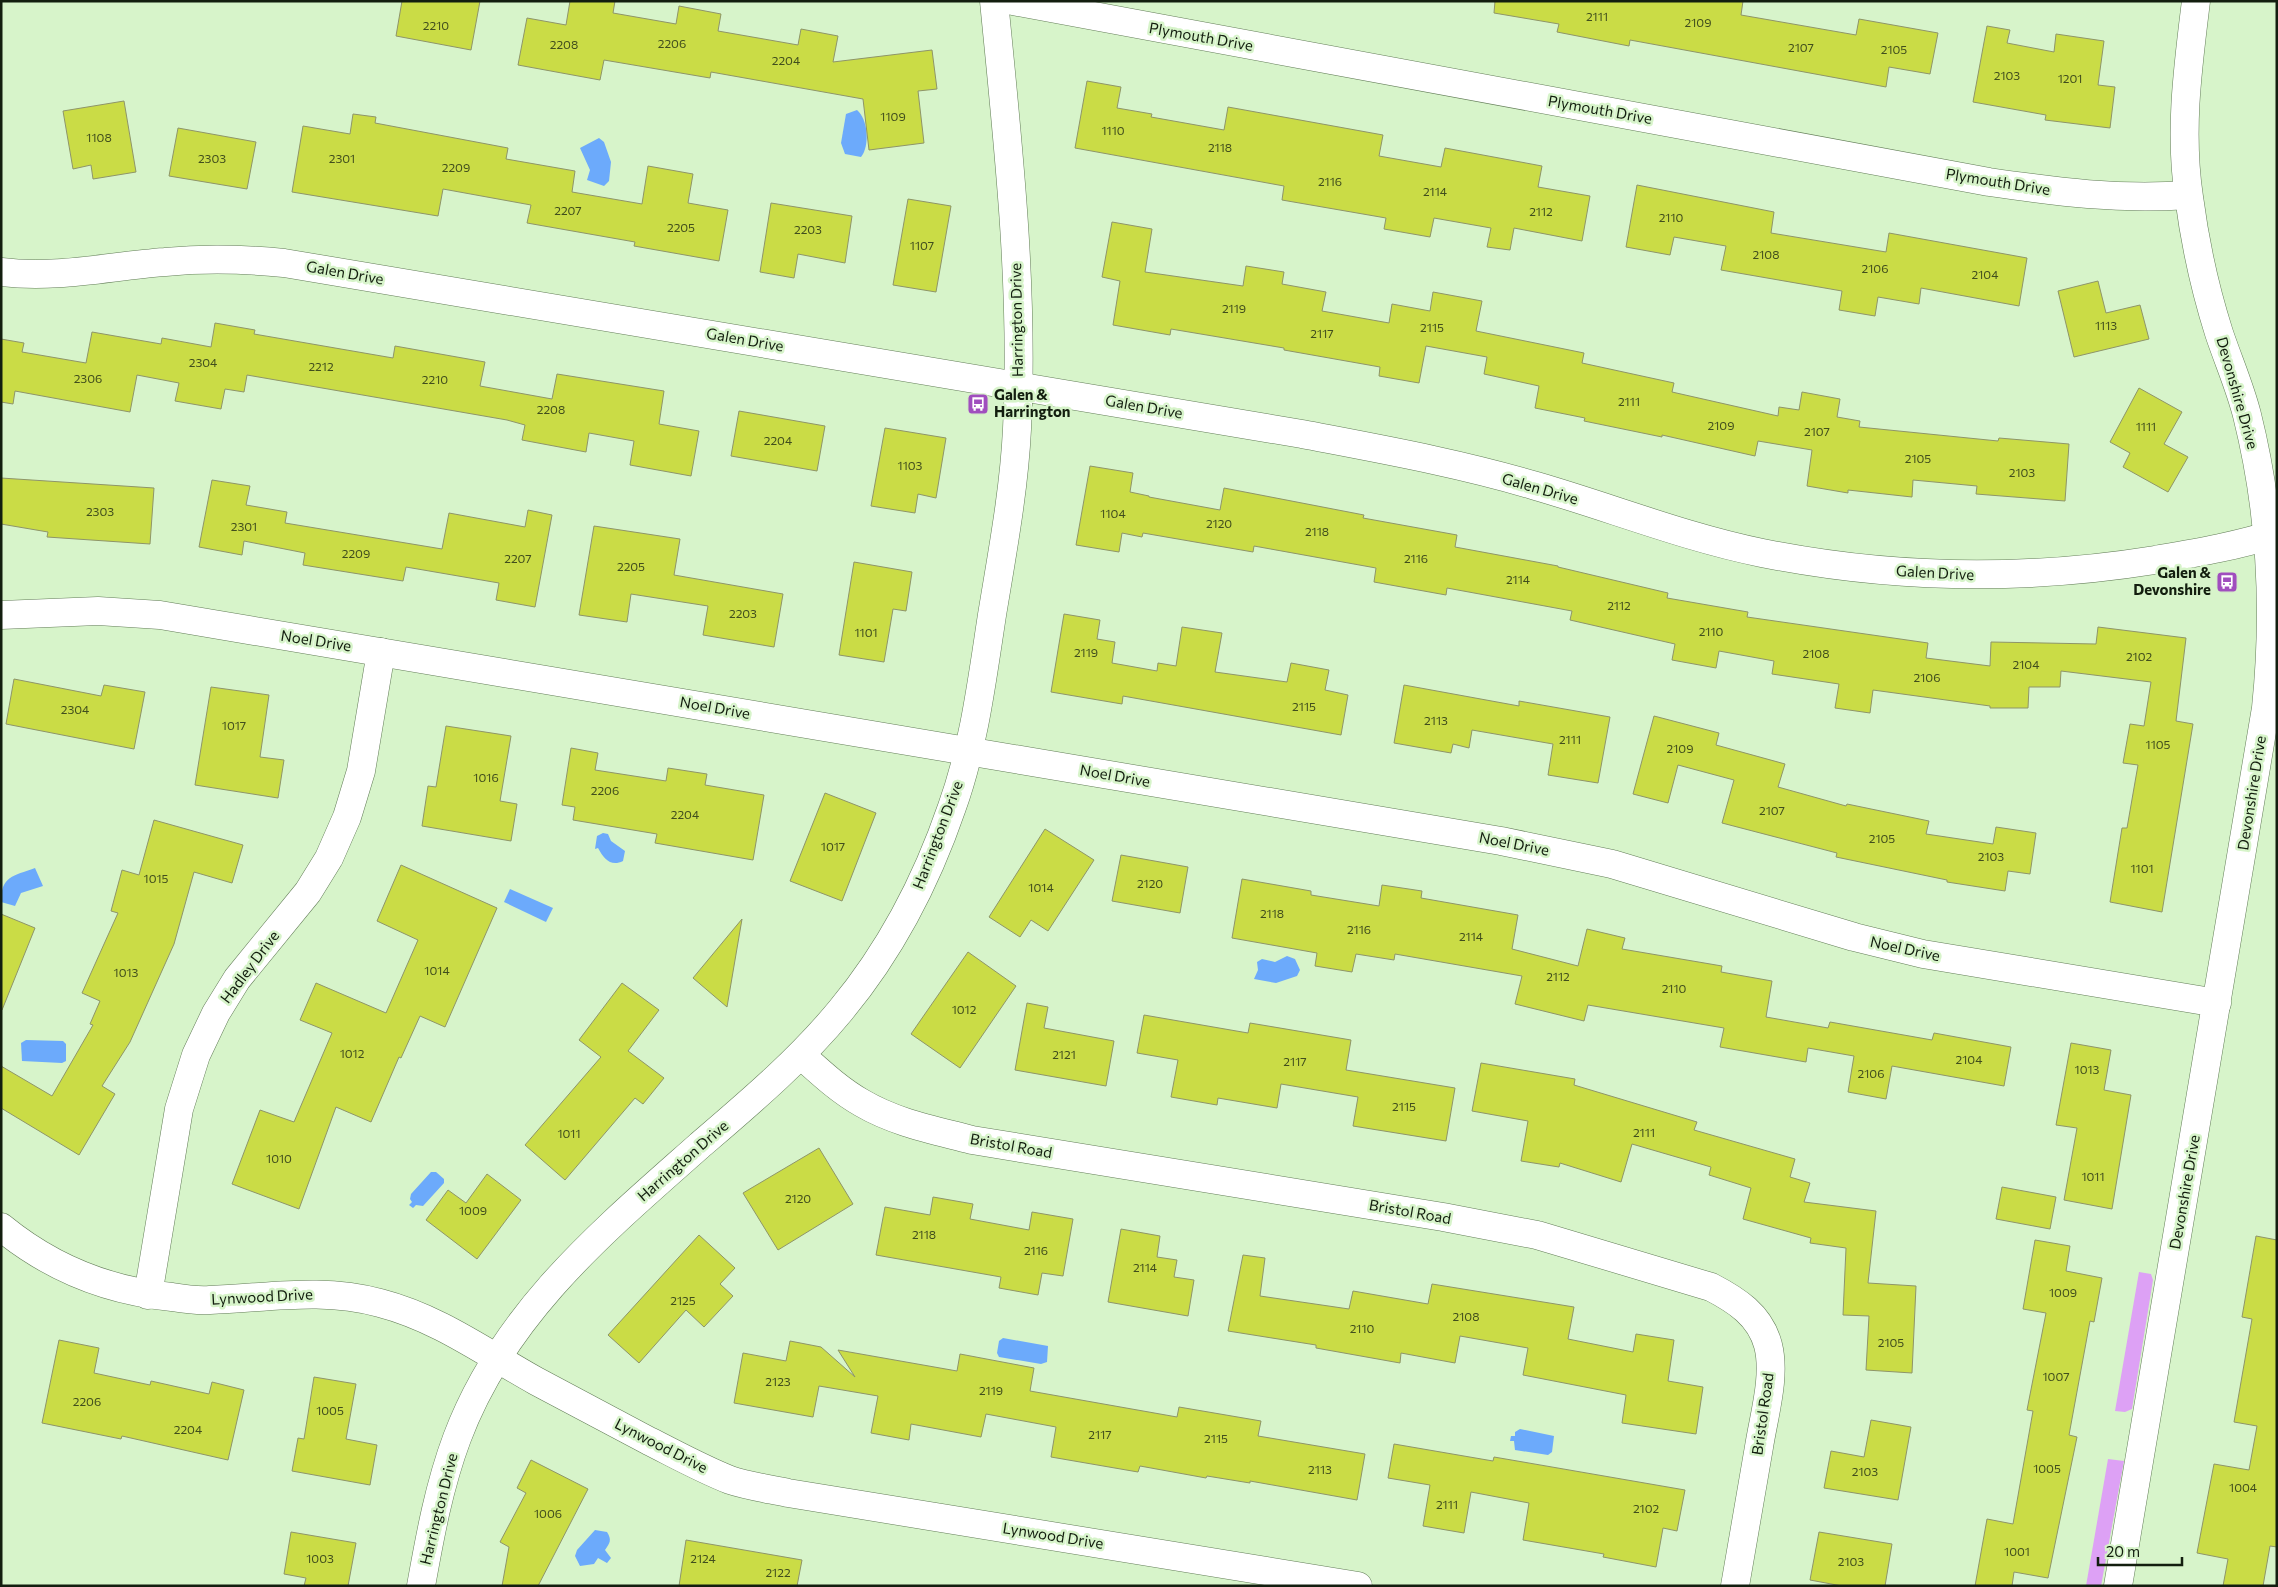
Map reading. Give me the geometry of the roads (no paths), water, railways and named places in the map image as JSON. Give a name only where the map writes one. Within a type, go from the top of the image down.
[{"type":"street","name":"Harrington Drive","points":[[421,1586],[443,1479],[458,1436],[497,1357],[527,1314],[559,1274],[617,1218],[801,1055],[842,1009],[889,943],[926,875],[953,807],[968,751],[982,684],[1008,510],[1017,430],[1018,296],[1012,190],[994,1]]},
{"type":"street","name":"Plymouth Drive","points":[[1013,1],[1989,182],[2080,195],[2148,198],[2188,195]]},
{"type":"street","name":"Devonshire Drive","points":[[2118,1586],[2217,1003],[2270,673],[2272,534],[2246,414],[2220,333],[2200,261],[2188,195],[2184,128],[2185,82],[2196,1]]},
{"type":"street","name":"Galen Drive","points":[[1,272],[63,274],[165,262],[229,258],[284,262],[1292,432],[1434,460],[1536,486],[1682,533],[1761,553],[1860,569],[1948,575],[2026,574],[2105,568],[2188,554],[2272,534]]},
{"type":"street","name":"Noel Drive","points":[[1,614],[98,611],[160,615],[1501,841],[1612,864],[1854,938],[1923,954],[2217,1003]]},
{"type":"street","name":"Hadley Drive","points":[[148,1295],[179,1109],[196,1055],[216,1014],[237,979],[308,892],[329,858],[347,817],[361,771],[381,652]]},
{"type":"street","name":"Bristol Road","points":[[801,1055],[839,1088],[862,1103],[902,1122],[963,1138],[1443,1217],[1537,1235],[1711,1287],[1732,1298],[1745,1307],[1760,1325],[1768,1344],[1770,1363],[1768,1396],[1735,1586]]},
{"type":"street","name":"Lynwood Drive","points":[[1,1227],[22,1244],[66,1269],[114,1288],[148,1295],[208,1301],[296,1293],[339,1296],[378,1302],[416,1314],[460,1335],[636,1434],[731,1480],[788,1493],[1358,1586]]},
{"type":"water","points":[[857,110],[864,120],[867,140],[861,157],[845,154],[841,143],[846,114]]},
{"type":"water","points":[[599,138],[604,142],[611,162],[609,181],[604,186],[587,180],[590,170],[580,148]]},
{"type":"water","points":[[603,833],[608,834],[611,841],[625,851],[623,861],[615,863],[608,861],[598,848],[595,849],[597,836]]},
{"type":"water","points":[[35,868],[43,886],[21,893],[15,906],[1,902],[3,887],[10,878]]},
{"type":"water","points":[[510,889],[553,908],[546,922],[504,902]]},
{"type":"water","points":[[1287,956],[1295,959],[1300,970],[1297,976],[1276,983],[1254,979],[1258,970],[1257,962],[1262,959],[1275,962]]},
{"type":"water","points":[[26,1040],[63,1041],[66,1044],[66,1061],[62,1063],[22,1061],[21,1043]]},
{"type":"water","points":[[431,1172],[436,1172],[444,1179],[444,1183],[423,1206],[416,1205],[413,1208],[409,1205],[412,1202],[410,1199],[411,1194]]},
{"type":"water","points":[[1003,1338],[1048,1346],[1047,1362],[1041,1364],[999,1357],[997,1353],[999,1341]]},
{"type":"water","points":[[1520,1429],[1554,1436],[1552,1452],[1548,1455],[1515,1450],[1514,1441],[1510,1441],[1511,1436],[1515,1436],[1515,1432]]},
{"type":"water","points":[[595,1530],[607,1532],[610,1537],[605,1550],[611,1558],[607,1563],[598,1558],[594,1564],[580,1566],[575,1556],[577,1550]]},
{"type":"place","name":"Galen & Harrington","points":[[978,404]]},
{"type":"place","name":"Galen & Devonshire","points":[[2227,582]]}]
